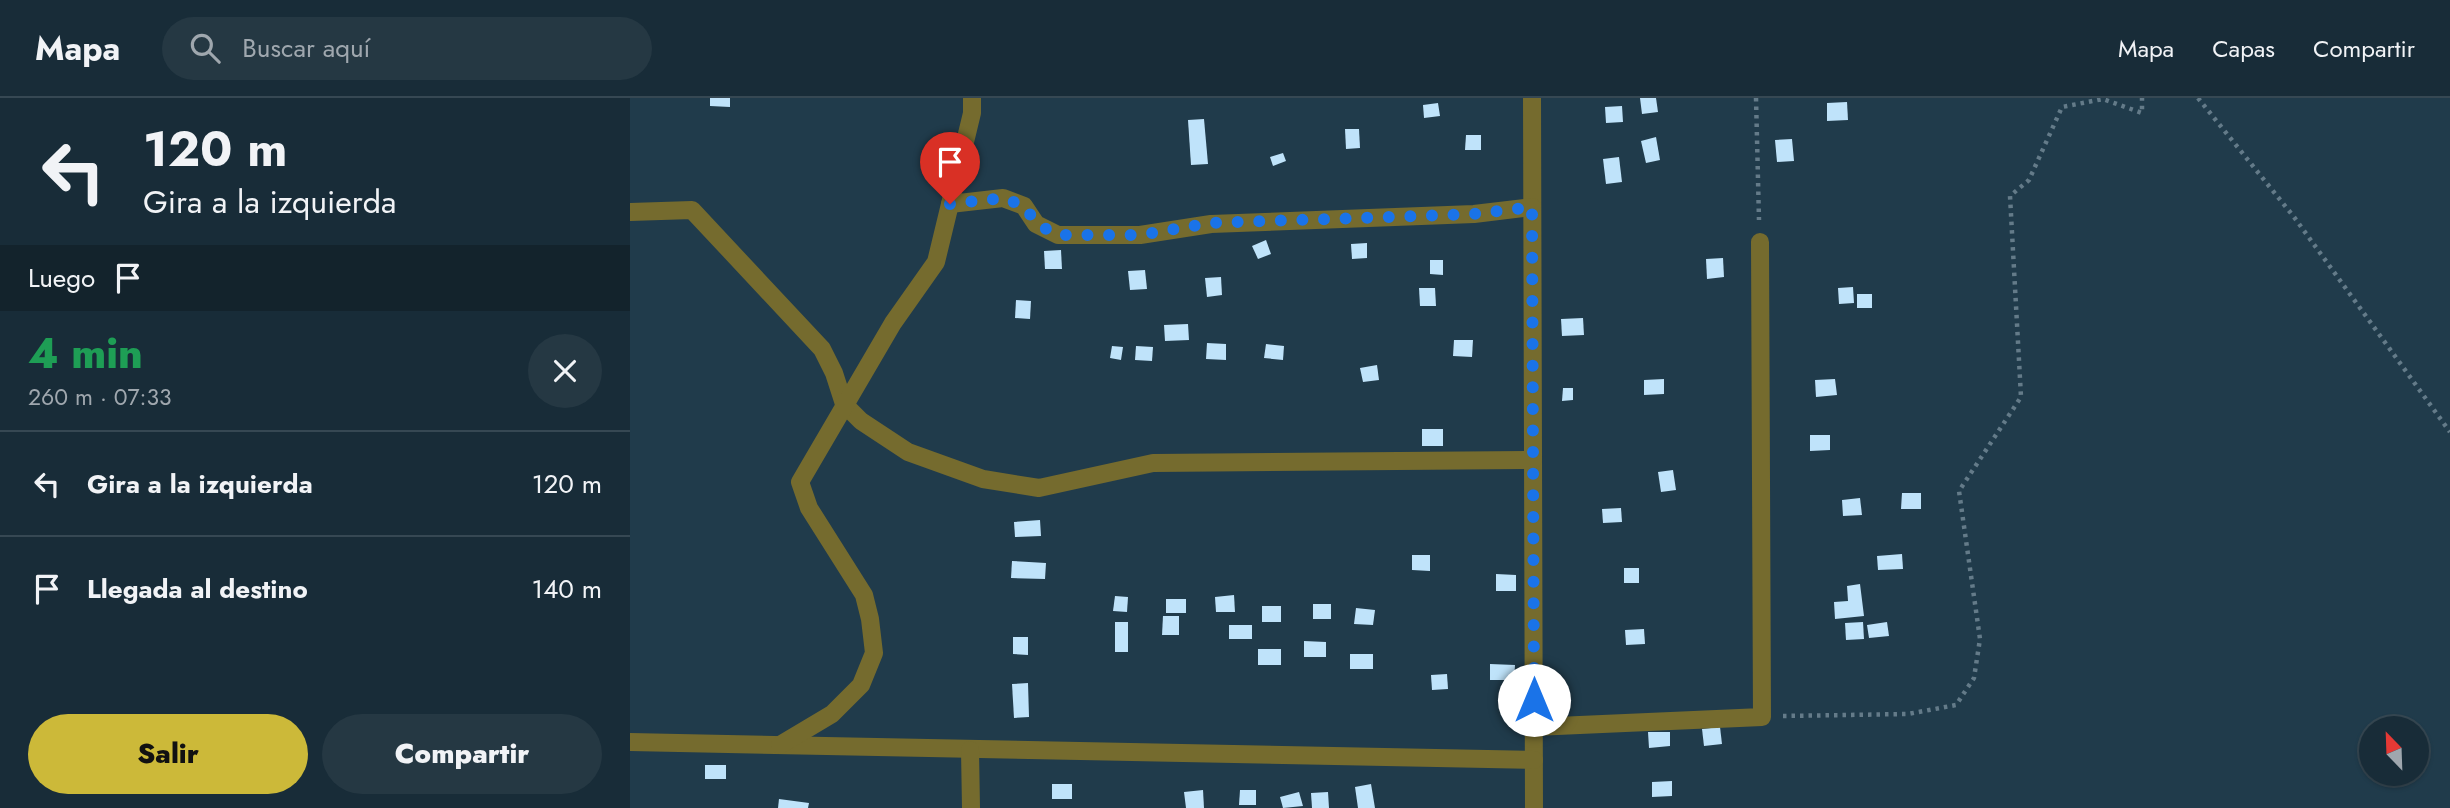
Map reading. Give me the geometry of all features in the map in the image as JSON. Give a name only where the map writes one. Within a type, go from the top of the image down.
[{"type":"street","points":[[780,745],[832,714],[861,685],[874,653],[864,595],[809,508],[800,482],[893,323],[936,262],[972,113],[972,98]]},
{"type":"street","points":[[1532,98],[1534,808]]},
{"type":"street","points":[[950,204],[1003,198],[1024,206],[1037,224],[1058,235],[1140,235],[1211,223],[1474,214],[1532,207]]},
{"type":"street","points":[[630,212],[692,210],[822,349],[834,373],[844,404],[861,421],[908,452],[983,479],[1039,488],[1153,463],[1533,460]]},
{"type":"street","points":[[1534,727],[1762,717],[1760,242]]},
{"type":"street","points":[[630,742],[1534,760]]},
{"type":"street","points":[[970,750],[971,808]]},
{"type":"path","points":[[1756,98],[1760,242]]},
{"type":"path","points":[[1762,717],[1908,715],[1956,705],[1974,678],[1980,639],[1959,491],[2021,397],[2010,196],[2029,180],[2062,107],[2103,99],[2142,113],[2142,98]]},
{"type":"path","points":[[2198,98],[2294,217],[2450,432]]},
{"type":"building","points":[[710,98],[730,98],[730,107],[710,106]]},
{"type":"building","points":[[1640,98],[1656,98],[1658,112],[1642,114]]},
{"type":"building","points":[[1847,102],[1848,120],[1827,121],[1827,103]]},
{"type":"building","points":[[1438,103],[1440,116],[1424,118],[1423,105]]},
{"type":"building","points":[[1622,106],[1623,122],[1606,123],[1605,107]]},
{"type":"building","points":[[1204,119],[1208,164],[1191,165],[1188,120]]},
{"type":"building","points":[[1345,129],[1359,129],[1360,148],[1346,149]]},
{"type":"building","points":[[1466,135],[1481,135],[1481,150],[1465,150]]},
{"type":"building","points":[[1656,137],[1660,160],[1646,163],[1641,141]]},
{"type":"building","points":[[1792,139],[1794,161],[1777,162],[1775,140]]},
{"type":"building","points":[[936,141],[952,146],[945,168],[929,163]]},
{"type":"building","points":[[1283,153],[1286,161],[1273,166],[1270,157]]},
{"type":"building","points":[[1619,157],[1622,182],[1606,184],[1603,159]]},
{"type":"building","points":[[1266,240],[1271,254],[1258,259],[1252,246]]},
{"type":"building","points":[[1367,243],[1367,258],[1352,259],[1351,244]]},
{"type":"building","points":[[1061,250],[1062,269],[1045,269],[1044,251]]},
{"type":"building","points":[[1723,258],[1724,277],[1707,279],[1706,259]]},
{"type":"building","points":[[1430,260],[1443,260],[1443,275],[1430,274]]},
{"type":"building","points":[[1145,270],[1147,289],[1130,290],[1128,271]]},
{"type":"building","points":[[1221,277],[1222,295],[1207,297],[1205,278]]},
{"type":"building","points":[[1853,287],[1854,303],[1839,304],[1838,288]]},
{"type":"building","points":[[1419,288],[1435,288],[1436,306],[1420,306]]},
{"type":"building","points":[[1857,294],[1872,294],[1872,308],[1857,308]]},
{"type":"building","points":[[1016,300],[1031,301],[1030,319],[1015,318]]},
{"type":"building","points":[[1583,318],[1584,335],[1562,336],[1561,319]]},
{"type":"building","points":[[1188,324],[1189,340],[1165,341],[1164,325]]},
{"type":"building","points":[[1454,340],[1473,340],[1472,357],[1453,356]]},
{"type":"building","points":[[1207,343],[1226,344],[1226,360],[1206,359]]},
{"type":"building","points":[[1266,344],[1284,346],[1283,360],[1264,358]]},
{"type":"building","points":[[1112,346],[1123,347],[1121,360],[1110,358]]},
{"type":"building","points":[[1136,346],[1153,347],[1152,361],[1135,360]]},
{"type":"building","points":[[1377,365],[1379,380],[1363,382],[1360,368]]},
{"type":"building","points":[[1664,379],[1664,394],[1644,395],[1644,380]]},
{"type":"building","points":[[1835,379],[1837,395],[1816,397],[1815,380]]},
{"type":"building","points":[[1563,388],[1573,388],[1573,400],[1562,401]]},
{"type":"building","points":[[1422,429],[1443,429],[1443,446],[1422,446]]},
{"type":"building","points":[[1810,435],[1830,435],[1830,450],[1810,451]]},
{"type":"building","points":[[1673,470],[1676,490],[1661,492],[1658,472]]},
{"type":"building","points":[[1902,493],[1921,493],[1921,509],[1901,509]]},
{"type":"building","points":[[1860,498],[1862,515],[1843,516],[1842,500]]},
{"type":"building","points":[[1621,508],[1622,522],[1603,523],[1602,509]]},
{"type":"building","points":[[1040,520],[1041,536],[1015,537],[1014,522]]},
{"type":"building","points":[[1902,554],[1903,569],[1878,570],[1877,556]]},
{"type":"building","points":[[1412,555],[1430,555],[1430,571],[1412,570]]},
{"type":"building","points":[[1012,561],[1046,563],[1045,579],[1011,578]]},
{"type":"building","points":[[1624,568],[1639,568],[1639,583],[1624,583]]},
{"type":"building","points":[[1496,574],[1516,575],[1516,591],[1496,591]]},
{"type":"building","points":[[1860,584],[1864,616],[1835,619],[1834,602],[1848,601],[1847,586]]},
{"type":"building","points":[[1234,595],[1235,612],[1216,612],[1215,597]]},
{"type":"building","points":[[1115,596],[1128,597],[1127,612],[1113,611]]},
{"type":"building","points":[[1166,599],[1186,599],[1186,613],[1166,613]]},
{"type":"building","points":[[1313,604],[1331,604],[1331,619],[1313,619]]},
{"type":"building","points":[[1262,606],[1281,606],[1281,622],[1262,622]]},
{"type":"building","points":[[1356,608],[1375,610],[1373,625],[1354,624]]},
{"type":"building","points":[[1163,616],[1179,616],[1179,635],[1162,635]]},
{"type":"building","points":[[1115,622],[1128,622],[1128,652],[1115,652]]},
{"type":"building","points":[[1863,622],[1864,639],[1846,640],[1845,623]]},
{"type":"building","points":[[1887,622],[1889,636],[1869,638],[1867,625]]},
{"type":"building","points":[[1229,625],[1252,625],[1252,639],[1229,639]]},
{"type":"building","points":[[1644,629],[1645,644],[1626,645],[1625,630]]},
{"type":"building","points":[[1013,637],[1028,637],[1028,655],[1013,654]]},
{"type":"building","points":[[1304,641],[1326,642],[1326,657],[1304,657]]},
{"type":"building","points":[[1258,649],[1281,649],[1281,665],[1258,665]]},
{"type":"building","points":[[1350,654],[1373,654],[1373,669],[1350,669]]},
{"type":"building","points":[[1490,664],[1515,665],[1514,680],[1490,680]]},
{"type":"building","points":[[1447,674],[1448,689],[1432,690],[1431,675]]},
{"type":"building","points":[[1028,683],[1029,717],[1014,718],[1012,684]]},
{"type":"building","points":[[1720,727],[1722,744],[1704,746],[1702,729]]},
{"type":"building","points":[[1648,732],[1670,732],[1670,746],[1649,748]]},
{"type":"building","points":[[705,765],[726,765],[726,779],[705,779]]},
{"type":"building","points":[[1672,781],[1672,796],[1652,797],[1652,782]]},
{"type":"building","points":[[1052,784],[1072,784],[1072,799],[1052,799]]},
{"type":"building","points":[[1371,784],[1375,808],[1358,808],[1355,787]]},
{"type":"building","points":[[1203,790],[1204,808],[1186,808],[1184,792]]},
{"type":"building","points":[[1240,790],[1256,790],[1256,805],[1239,805]]},
{"type":"building","points":[[1299,792],[1303,806],[1283,808],[1280,797]]},
{"type":"building","points":[[1328,792],[1329,808],[1312,808],[1311,793]]},
{"type":"building","points":[[779,799],[809,803],[808,808],[778,808]]},
{"type":"route","points":[[950,204],[1003,198],[1024,206],[1037,224],[1058,235],[1140,235],[1211,223],[1474,214],[1532,207],[1534,700]]}]
